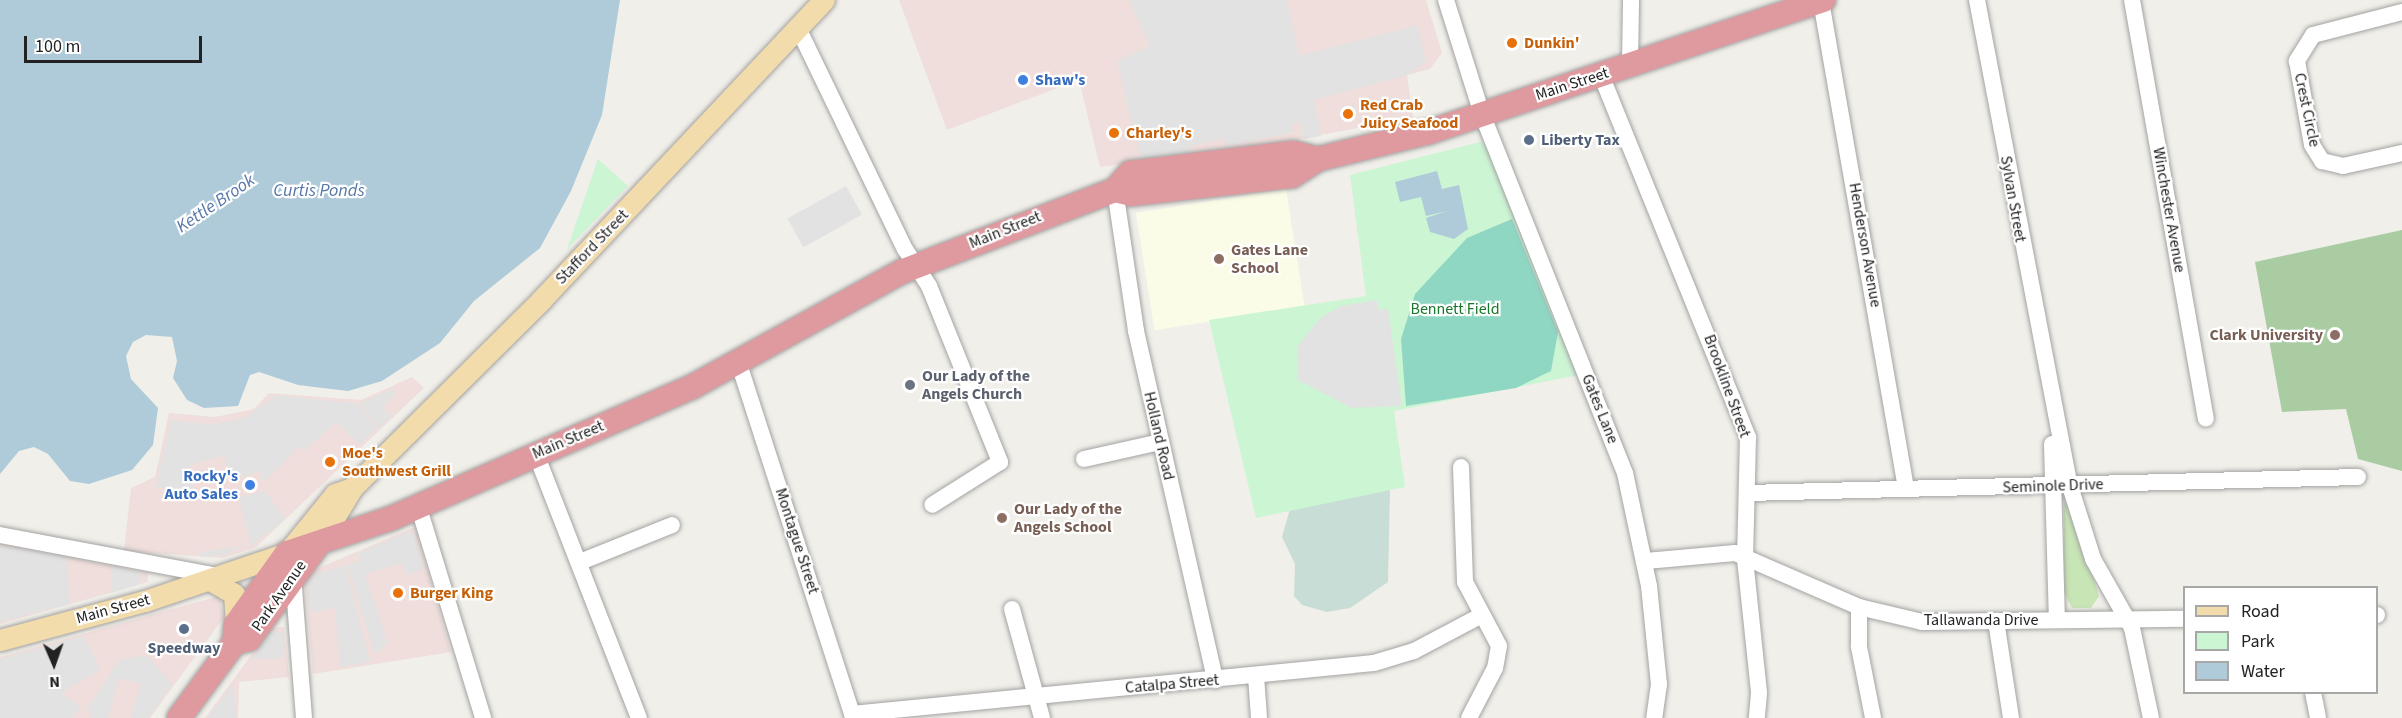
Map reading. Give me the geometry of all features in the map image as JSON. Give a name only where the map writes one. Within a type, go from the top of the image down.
[{"type":"highway","name":"Main Street","points":[[319,543],[376,524],[739,364],[915,267],[1115,190],[1131,173],[1158,167],[1294,153],[1318,159],[1393,143],[1630,65],[1785,7],[1822,1]]},
{"type":"highway","name":"Park Avenue","points":[[179,718],[235,634],[249,639],[290,563],[319,543]]},
{"type":"main road","name":"Stafford Street","points":[[319,543],[350,496],[542,299],[824,0]]},
{"type":"main road","name":"Stafford Street","points":[[290,563],[334,494],[350,496]]},
{"type":"main road","points":[[350,496],[376,524]]},
{"type":"main road","name":"Main Street","points":[[0,640],[216,578],[290,563]]},
{"type":"main road","points":[[216,578],[234,594],[235,634]]},
{"type":"street","name":"Gates Lane","points":[[1446,0],[1482,114],[1617,449],[1646,561],[1659,684],[1654,718]]},
{"type":"street","points":[[1630,65],[1631,0]]},
{"type":"street","name":"Sylvan Street","points":[[1977,0],[2049,398],[2062,486],[2057,619]]},
{"type":"street","name":"Winchester Avenue","points":[[2132,0],[2206,419]]},
{"type":"street","name":"Henderson Avenue","points":[[1822,1],[1906,489]]},
{"type":"street","name":"Crest Circle","points":[[2402,12],[2313,35],[2297,61],[2312,144],[2322,162],[2343,166],[2402,153]]},
{"type":"street","points":[[798,28],[915,267],[929,286],[1000,462],[932,505]]},
{"type":"street","name":"Brookline Street","points":[[1601,75],[1748,437],[1746,559],[1759,693],[1757,718]]},
{"type":"street","name":"Holland Road","points":[[1115,190],[1160,442],[1215,681]]},
{"type":"street","name":"Montague Street","points":[[739,364],[853,716]]},
{"type":"street","points":[[1084,459],[1160,442]]},
{"type":"street","points":[[536,454],[639,718]]},
{"type":"street","points":[[1461,467],[1464,574],[1482,615],[1497,639],[1498,658],[1469,718]]},
{"type":"street","name":"Seminole Drive","points":[[1747,494],[2358,477]]},
{"type":"street","name":"Sylvan Street","points":[[2062,486],[2093,559],[2127,618],[2151,718]]},
{"type":"street","points":[[418,505],[483,718]]},
{"type":"street","points":[[580,562],[672,525]]},
{"type":"street","points":[[0,535],[216,578]]},
{"type":"street","name":"Tallawanda Drive","points":[[1646,561],[1735,553],[1859,607],[1922,622],[2183,619]]},
{"type":"street","points":[[290,563],[304,718]]},
{"type":"street","points":[[1859,607],[1859,647],[1873,718]]},
{"type":"street","points":[[1012,609],[1040,697],[1042,718]]},
{"type":"street","name":"Catalpa Street","points":[[853,716],[1215,681],[1390,659],[1482,615]]},
{"type":"street","points":[[1996,621],[2011,718]]},
{"type":"street","points":[[1256,676],[1259,718]]},
{"type":"street","points":[[2313,694],[2318,718]]},
{"type":"shaded area","points":[[899,0],[1426,0],[1442,53],[1430,69],[1407,75],[1413,118],[1250,148],[1100,167],[1079,80],[947,130]]},
{"type":"shaded area","points":[[1129,0],[1287,0],[1299,56],[1418,25],[1426,62],[1407,75],[1314,100],[1321,136],[1304,139],[1300,122],[1292,124],[1293,132],[1228,146],[1224,138],[1190,146],[1191,152],[1141,160],[1117,61],[1150,46]]},
{"type":"shaded area","points":[[846,186],[862,215],[803,247],[787,218]]},
{"type":"shaded area","name":"Gates Lane School","points":[[1286,189],[1305,307],[1154,330],[1136,213]]},
{"type":"shaded area","points":[[1377,300],[1379,310],[1388,309],[1402,406],[1352,408],[1298,380],[1297,347],[1320,318],[1341,306]]},
{"type":"shaded area","points":[[412,377],[424,388],[255,548],[222,558],[124,551],[131,488],[155,477],[169,413],[215,417],[254,409],[269,393],[361,400]]},
{"type":"shaded area","points":[[392,389],[396,392],[383,408],[392,416],[379,428],[360,403]]},
{"type":"shaded area","points":[[276,395],[358,404],[377,428],[360,445],[336,422],[304,451],[299,447],[263,483],[260,472],[231,479],[224,455],[189,465],[194,492],[156,487],[171,420],[212,425],[245,418]]},
{"type":"shaded area","points":[[1390,489],[1388,582],[1350,608],[1327,612],[1302,605],[1294,596],[1295,564],[1282,537],[1293,498]]},
{"type":"shaded area","points":[[265,491],[285,519],[251,546],[239,498]]},
{"type":"shaded area","points":[[415,527],[451,652],[313,674],[305,582],[314,570]]},
{"type":"shaded area","points":[[412,531],[424,568],[406,575],[402,563],[365,574],[388,644],[375,654],[347,565],[360,561],[358,553]]},
{"type":"shaded area","points":[[0,544],[148,573],[148,582],[0,624]]},
{"type":"shaded area","points":[[0,546],[68,557],[69,604],[0,622]]},
{"type":"shaded area","points":[[245,546],[223,555],[201,557],[200,552]]},
{"type":"shaded area","points":[[345,566],[370,662],[340,667],[335,608],[311,612],[307,585],[315,574]]},
{"type":"shaded area","points":[[111,567],[140,572],[140,584],[111,593]]},
{"type":"shaded area","points":[[219,596],[224,617],[150,718],[0,718],[0,657]]},
{"type":"shaded area","points":[[284,627],[289,677],[239,682],[238,718],[205,718],[271,628]]},
{"type":"shaded area","points":[[283,632],[284,658],[251,660],[270,633]]},
{"type":"shaded area","points":[[84,636],[100,670],[61,693],[81,707],[72,718],[0,718],[0,659]]},
{"type":"shaded area","points":[[147,655],[172,684],[149,718],[131,718],[141,684],[119,678],[108,718],[92,718],[87,709],[119,660]]},
{"type":"shaded area","points":[[234,683],[235,718],[207,718]]},
{"type":"green space","name":"Bennett Field","points":[[1480,142],[1487,146],[1579,375],[1394,411],[1405,487],[1256,518],[1209,320],[1366,296],[1350,175]]},
{"type":"green space","points":[[598,159],[628,186],[567,249]]},
{"type":"green space","points":[[1512,219],[1558,332],[1551,371],[1516,388],[1406,406],[1401,339],[1415,294],[1467,238]]},
{"type":"green space","name":"Clark University","points":[[2402,230],[2402,471],[2358,459],[2346,409],[2282,412],[2255,262]]},
{"type":"green space","points":[[2064,502],[2072,507],[2099,596],[2091,608],[2072,608],[2064,592]]},
{"type":"water","name":"Curtis Ponds","points":[[0,0],[620,0],[602,115],[571,191],[540,248],[474,301],[440,343],[382,381],[348,391],[298,385],[259,372],[250,375],[238,406],[204,408],[187,400],[173,378],[177,361],[172,337],[146,335],[133,342],[126,356],[131,379],[158,408],[153,445],[132,470],[89,484],[70,481],[48,454],[34,447],[19,451],[0,474]]},
{"type":"water","points":[[1437,171],[1442,189],[1459,185],[1468,229],[1454,239],[1430,232],[1426,218],[1447,211],[1426,216],[1421,197],[1400,202],[1395,182]]},
{"type":"place","name":"Dunkin'","points":[[1512,43]]},
{"type":"place","name":"Shaw's","points":[[1023,80]]},
{"type":"place","name":"Red Crab Juicy Seafood","points":[[1348,114]]},
{"type":"place","name":"Charley's","points":[[1114,133]]},
{"type":"place","name":"Liberty Tax","points":[[1529,140]]},
{"type":"place","name":"Gates Lane School","points":[[1219,259]]},
{"type":"place","name":"Clark University","points":[[2335,335]]},
{"type":"place","name":"Our Lady of the Angels Church","points":[[910,385]]},
{"type":"place","name":"Moe's Southwest Grill","points":[[330,462]]},
{"type":"place","name":"Rocky's Auto Sales","points":[[250,485]]},
{"type":"place","name":"Our Lady of the Angels School","points":[[1002,518]]},
{"type":"place","name":"Burger King","points":[[398,593]]},
{"type":"place","name":"Speedway","points":[[184,629]]},
{"type":"water label","name":"Kettle Brook","points":[[216,204]]}]
